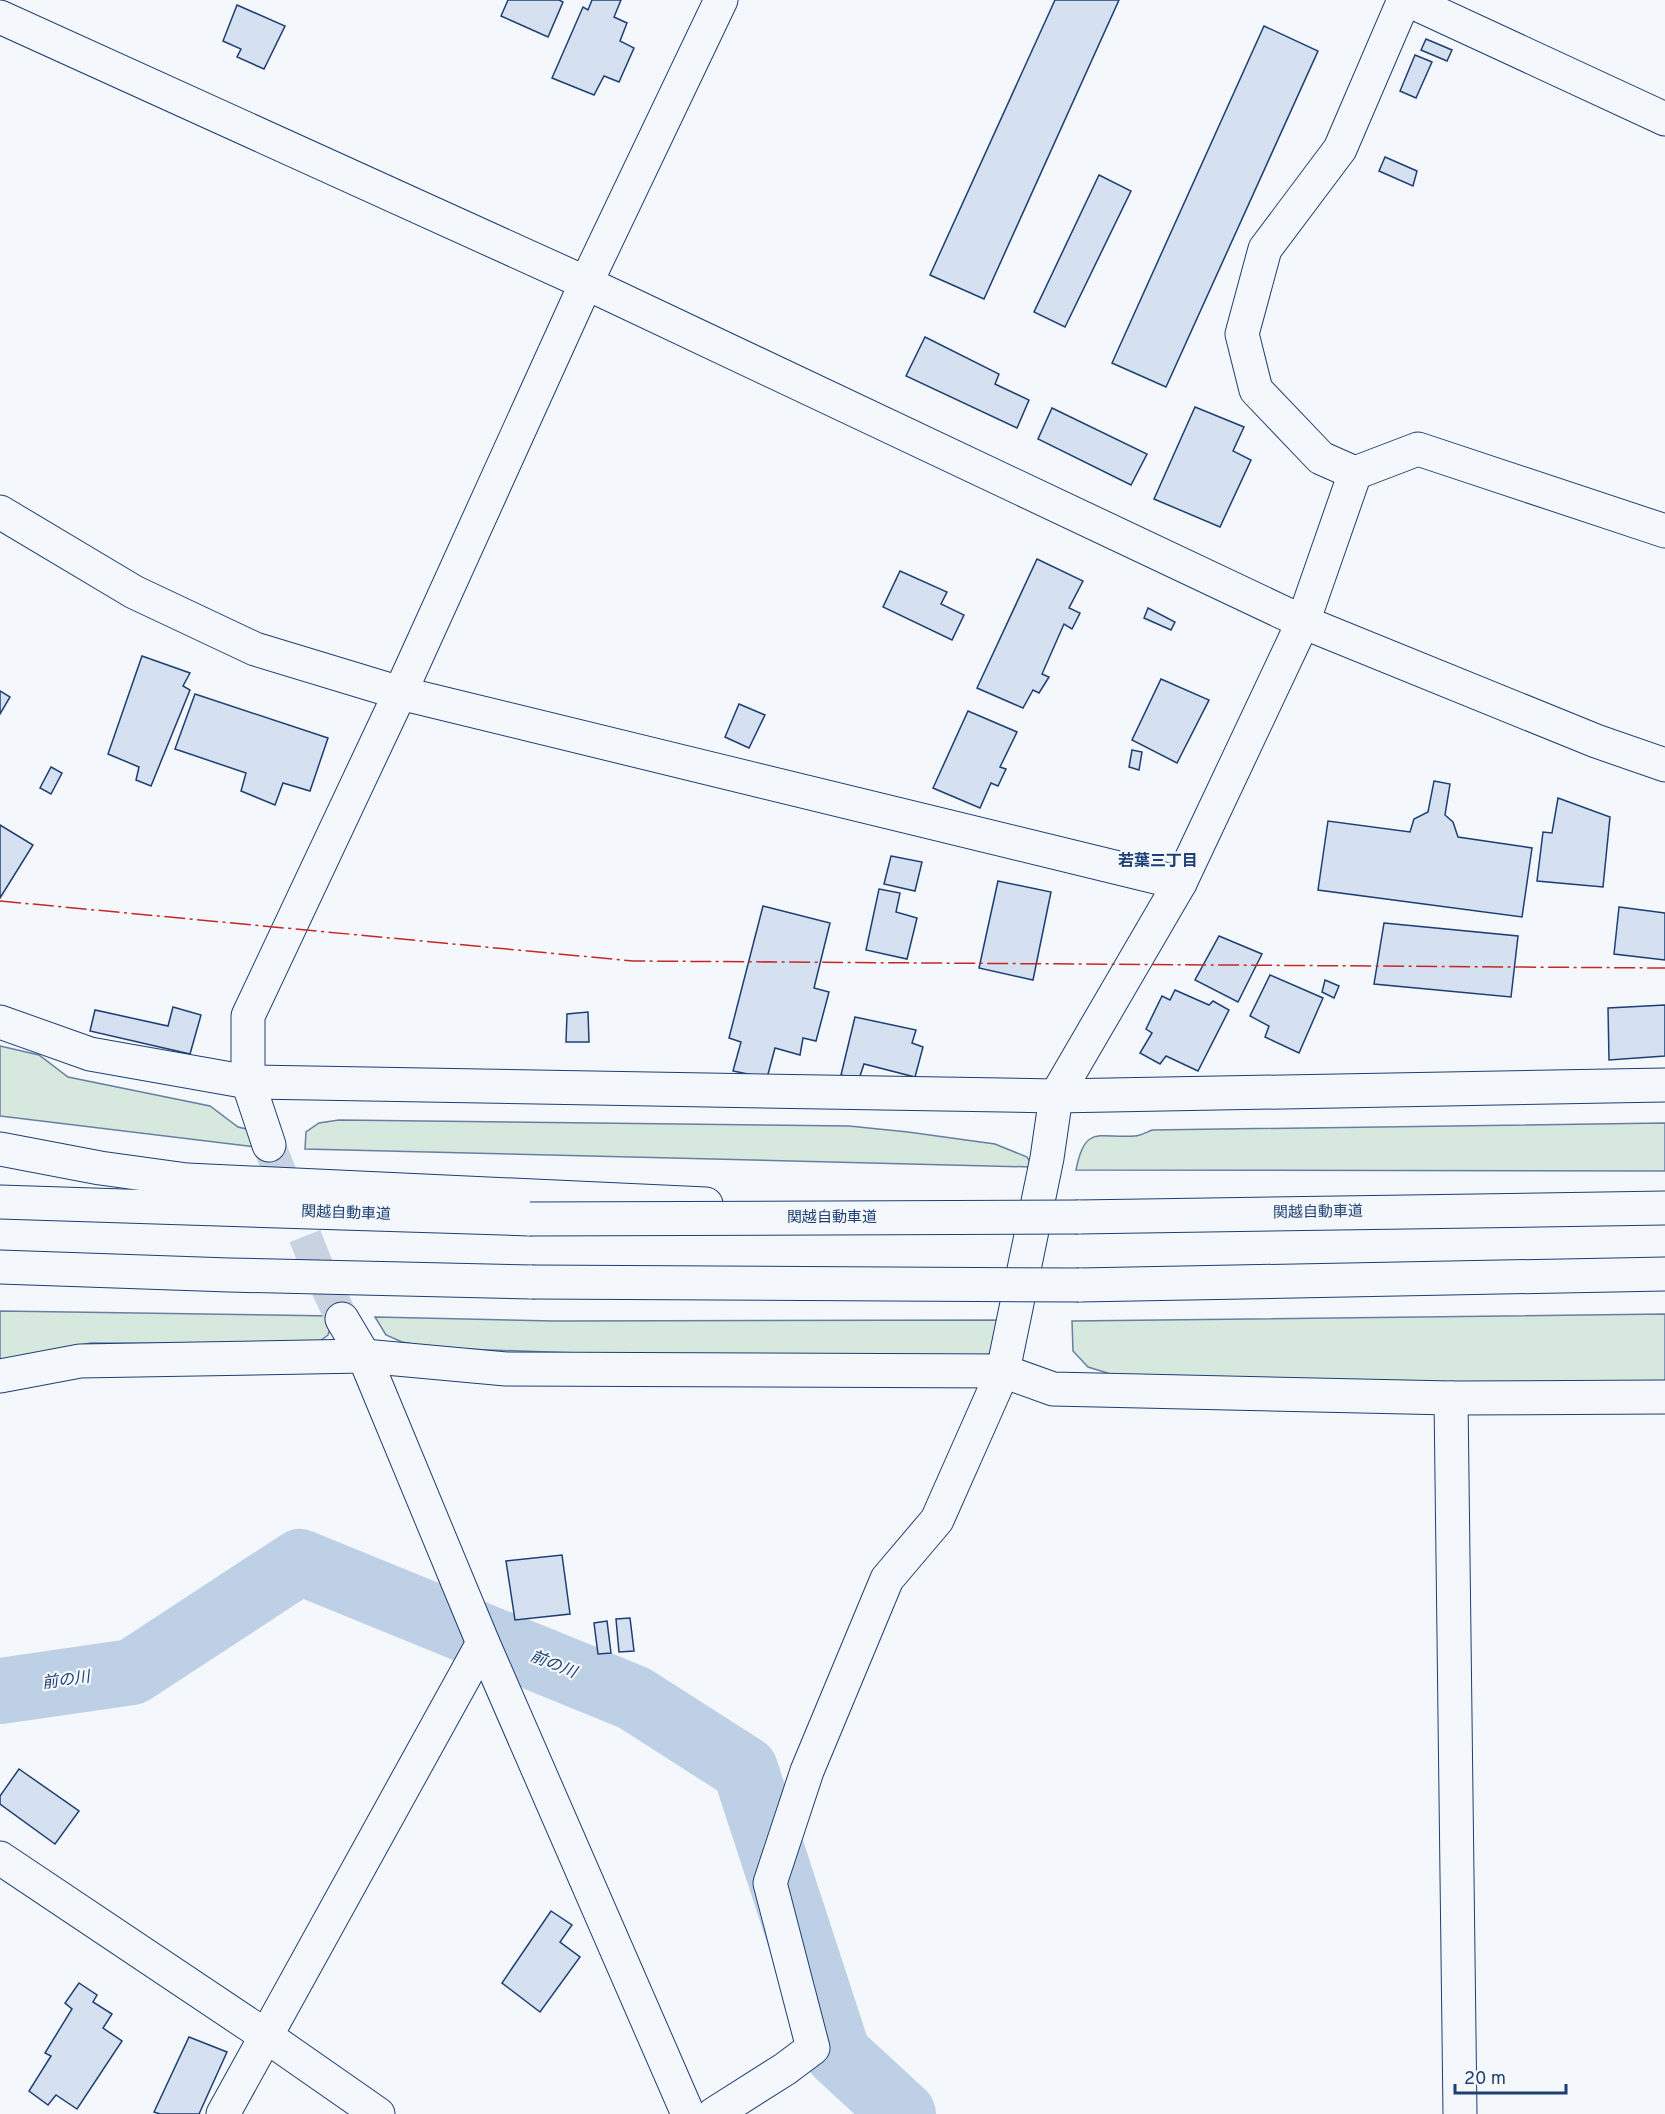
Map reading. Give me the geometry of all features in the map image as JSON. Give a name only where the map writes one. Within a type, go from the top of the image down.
[{"type":"main road","points":[[269,1145],[248,1082],[248,1016],[400,693],[586,283],[721,0]]},
{"type":"main road","points":[[1404,0],[1340,149],[1264,249],[1242,334],[1257,390],[1321,458],[1355,473],[1418,449],[1665,531]]},
{"type":"main road","points":[[1408,0],[1665,118]]},
{"type":"main road","points":[[0,17],[586,283],[1303,622],[1596,741],[1665,765]]},
{"type":"main road","points":[[714,2114],[785,2069],[813,2048],[770,1883],[807,1771],[887,1579],[937,1520],[1003,1371],[1047,1158],[1056,1096],[1180,883],[1303,622],[1355,473]]},
{"type":"main road","points":[[0,512],[134,592],[255,649],[400,693],[1180,883]]},
{"type":"main road","points":[[0,1022],[90,1054],[248,1082],[1056,1096],[1665,1085]]},
{"type":"main road","points":[[0,1149],[100,1168],[187,1180],[532,1207]]},
{"type":"main road","name":"関越自動車道","points":[[0,1202],[532,1207],[948,1218],[1665,1208]]},
{"type":"main road","points":[[0,1267],[532,1282],[1079,1285],[1665,1274]]},
{"type":"main road","points":[[342,1319],[364,1356],[483,1643],[688,2114]]},
{"type":"main road","points":[[0,1376],[80,1361],[364,1356],[506,1369],[1003,1371],[1053,1389],[1451,1398],[1665,1397]]},
{"type":"main road","points":[[1451,1398],[1460,2114]]},
{"type":"main road","points":[[223,2114],[483,1643]]},
{"type":"main road","points":[[0,1858],[378,2114]]},
{"type":"shaded area","points":[[0,1046],[39,1055],[68,1077],[210,1106],[238,1127],[255,1131],[264,1148],[0,1116]]},
{"type":"shaded area","points":[[339,1120],[849,1126],[995,1144],[1027,1157],[1033,1167],[305,1149],[306,1132],[319,1123]]},
{"type":"shaded area","points":[[1665,1123],[1665,1171],[1076,1170],[1084,1145],[1089,1139],[1096,1136],[1137,1136],[1152,1130]]},
{"type":"shaded area","points":[[0,1311],[334,1316],[328,1335],[316,1344],[91,1343],[0,1360]]},
{"type":"shaded area","points":[[1665,1314],[1665,1388],[1117,1376],[1088,1367],[1073,1351],[1072,1321]]},
{"type":"shaded area","points":[[375,1317],[554,1321],[1009,1320],[1004,1349],[979,1357],[605,1354],[435,1348],[402,1342],[386,1335]]},
{"type":"building","points":[[508,0],[559,0],[563,2],[548,37],[501,16]]},
{"type":"building","points":[[592,0],[621,0],[614,17],[627,23],[620,41],[634,48],[619,82],[604,76],[594,95],[552,78],[583,7],[588,10]]},
{"type":"building","points":[[1055,0],[1119,0],[984,299],[930,275]]},
{"type":"building","points":[[237,5],[285,26],[264,69],[237,57],[241,49],[223,41]]},
{"type":"building","points":[[1264,26],[1318,51],[1166,387],[1112,363]]},
{"type":"building","points":[[1426,39],[1452,50],[1447,61],[1421,50]]},
{"type":"building","points":[[1415,55],[1432,62],[1416,98],[1400,91]]},
{"type":"building","points":[[1385,157],[1417,171],[1413,186],[1379,171]]},
{"type":"building","points":[[1099,175],[1131,191],[1065,327],[1034,312]]},
{"type":"building","points":[[925,337],[999,374],[995,384],[1029,400],[1017,428],[906,376]]},
{"type":"building","points":[[1195,407],[1244,427],[1233,451],[1251,460],[1220,527],[1154,499]]},
{"type":"building","points":[[1052,408],[1147,454],[1131,485],[1038,439]]},
{"type":"building","points":[[1037,559],[1083,581],[1069,608],[1080,613],[1072,629],[1064,624],[1042,674],[1049,677],[1039,693],[1033,690],[1023,708],[977,688]]},
{"type":"building","points":[[900,571],[947,592],[941,604],[964,615],[952,640],[883,607]]},
{"type":"building","points":[[1148,608],[1175,622],[1171,630],[1144,618]]},
{"type":"building","points":[[142,656],[190,673],[183,686],[190,690],[151,786],[136,780],[139,767],[108,754]]},
{"type":"building","points":[[1161,679],[1209,700],[1177,763],[1132,740]]},
{"type":"building","points":[[0,691],[10,697],[0,714]]},
{"type":"building","points":[[195,694],[328,738],[310,791],[283,783],[275,805],[241,791],[246,773],[175,749]]},
{"type":"building","points":[[739,704],[765,715],[749,748],[725,737]]},
{"type":"building","points":[[968,711],[1017,732],[1000,767],[1006,769],[998,786],[991,783],[980,808],[933,788]]},
{"type":"building","points":[[1132,750],[1142,752],[1139,770],[1129,767]]},
{"type":"building","points":[[51,767],[62,773],[51,794],[40,788]]},
{"type":"building","points":[[1434,781],[1450,784],[1445,815],[1453,822],[1458,837],[1532,848],[1522,917],[1318,890],[1328,821],[1410,832],[1414,819],[1428,812]]},
{"type":"building","points":[[1558,798],[1610,817],[1603,887],[1537,881],[1543,832],[1552,833]]},
{"type":"building","points":[[0,825],[33,845],[0,898]]},
{"type":"building","points":[[891,856],[922,862],[915,891],[884,884]]},
{"type":"building","points":[[998,881],[1051,892],[1033,980],[979,968]]},
{"type":"building","points":[[879,889],[900,893],[896,912],[917,918],[907,959],[866,950]]},
{"type":"building","points":[[763,906],[830,923],[814,988],[829,992],[816,1041],[803,1038],[800,1055],[775,1048],[767,1078],[733,1071],[741,1042],[729,1038]]},
{"type":"building","points":[[1619,907],[1665,913],[1665,960],[1614,954]]},
{"type":"building","points":[[1384,923],[1518,936],[1511,997],[1374,984]]},
{"type":"building","points":[[1219,936],[1262,954],[1238,1002],[1195,980]]},
{"type":"building","points":[[1270,975],[1323,998],[1299,1053],[1265,1037],[1269,1026],[1250,1016]]},
{"type":"building","points":[[1325,980],[1339,986],[1334,998],[1322,992]]},
{"type":"building","points":[[1175,990],[1209,1005],[1213,1001],[1229,1010],[1198,1071],[1166,1056],[1160,1064],[1140,1053],[1152,1033],[1146,1029],[1162,996],[1170,1000]]},
{"type":"building","points":[[1665,1005],[1665,1056],[1609,1060],[1608,1008]]},
{"type":"building","points":[[173,1007],[201,1015],[190,1054],[90,1031],[95,1010],[168,1026]]},
{"type":"building","points":[[588,1012],[589,1042],[566,1042],[567,1014]]},
{"type":"building","points":[[855,1017],[916,1030],[912,1043],[923,1047],[915,1077],[864,1064],[859,1079],[841,1075]]},
{"type":"building","points":[[562,1555],[570,1614],[515,1620],[506,1561]]},
{"type":"building","points":[[630,1618],[634,1651],[619,1652],[616,1619]]},
{"type":"building","points":[[607,1621],[611,1653],[598,1654],[594,1623]]},
{"type":"building","points":[[19,1769],[79,1811],[55,1844],[0,1804],[0,1796]]},
{"type":"building","points":[[551,1911],[572,1925],[560,1942],[580,1957],[540,2012],[502,1983]]},
{"type":"building","points":[[79,1983],[97,1995],[93,2002],[112,2014],[103,2028],[122,2041],[77,2109],[56,2095],[48,2105],[29,2091],[51,2056],[45,2053],[72,2009],[65,2003]]},
{"type":"building","points":[[189,2037],[227,2052],[199,2114],[154,2112]]},
{"type":"waterway","name":"前の川","points":[[0,1691],[132,1672],[300,1562],[634,1698],[745,1769],[838,2054],[903,2114]]},
{"type":"tunnel","points":[[269,1145],[316,1264],[342,1319]]},
{"type":"power","points":[[0,901],[633,961],[1665,968]]},
{"type":"district","name":"若葉三丁目","points":[[1158,862]]}]
